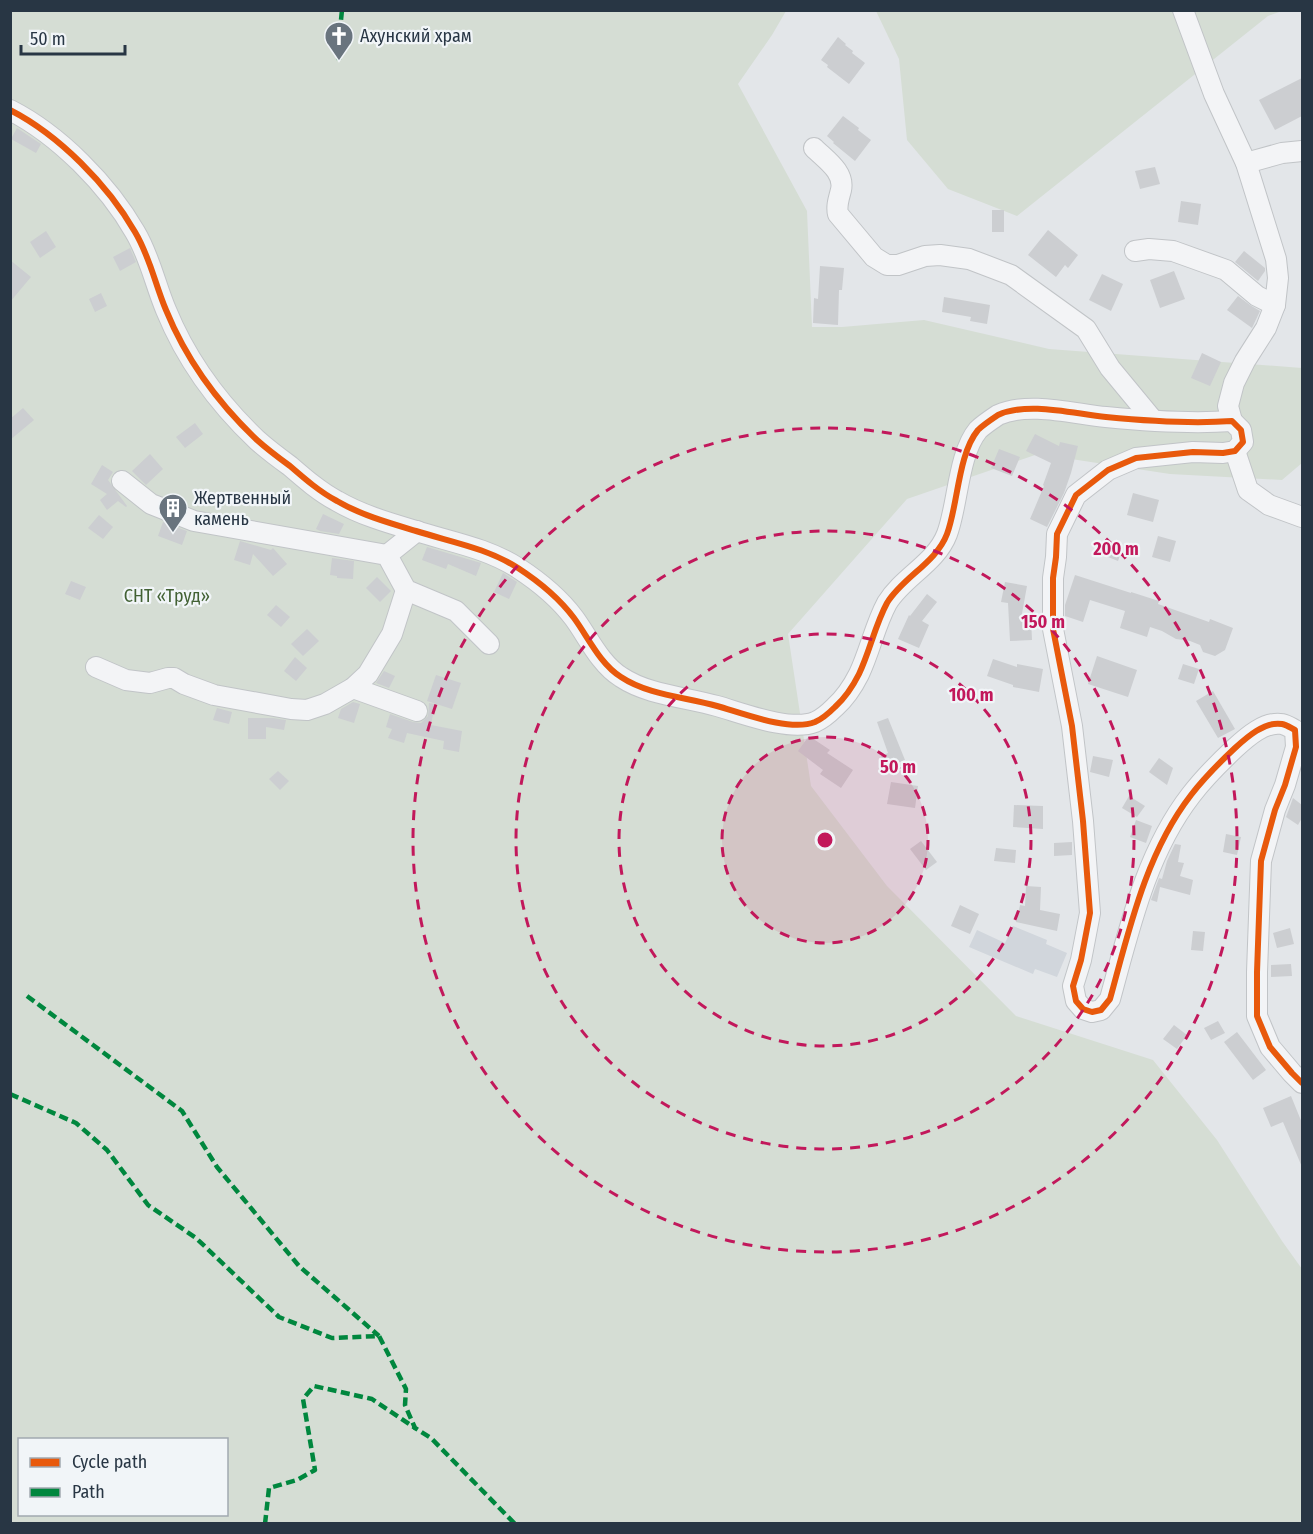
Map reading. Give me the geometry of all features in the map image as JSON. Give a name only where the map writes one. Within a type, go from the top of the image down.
[{"type":"street","points":[[1183,10],[1214,94],[1246,163],[1276,259],[1278,279],[1275,306],[1266,328],[1234,383],[1228,406],[1232,421],[1241,430],[1243,442],[1235,451],[1136,458],[1108,470],[1076,495],[1057,534],[1053,578],[1053,629],[1072,726],[1083,821],[1090,913],[1073,987],[1076,1001],[1083,1009],[1092,1012],[1101,1010],[1110,999],[1144,880],[1168,830],[1190,796],[1216,766],[1258,730],[1270,724],[1284,724],[1295,730],[1296,747],[1261,861],[1257,1016],[1270,1047],[1302,1083]]},
{"type":"street","points":[[10,110],[59,143],[97,180],[118,205],[146,253],[166,311],[188,355],[207,383],[257,440],[309,482],[337,502],[373,517],[490,552],[514,565],[538,581],[571,614],[614,673],[629,682],[645,689],[775,723],[799,725],[813,723],[825,717],[842,701],[859,675],[888,602],[905,580],[927,563],[946,537],[968,447],[980,428],[999,415],[1019,409],[1205,423],[1232,421]]},
{"type":"street","points":[[814,148],[842,179],[838,214],[874,257],[887,265],[898,265],[925,256],[940,255],[969,259],[1011,275],[1086,329],[1110,368],[1153,420]]},
{"type":"street","points":[[1246,163],[1282,153],[1302,151]]},
{"type":"street","points":[[1135,251],[1149,249],[1173,251],[1226,270],[1257,296],[1275,306]]},
{"type":"street","points":[[1235,451],[1248,490],[1269,505],[1302,517]]},
{"type":"street","points":[[122,482],[151,504],[194,521],[387,555],[417,531]]},
{"type":"street","points":[[387,555],[406,590],[456,611],[489,644]]},
{"type":"street","points":[[96,667],[126,680],[150,683],[174,678],[214,695],[307,710],[325,704],[353,688],[368,674],[392,634],[406,590]]},
{"type":"street","points":[[353,688],[417,711]]},
{"type":"shaded area","points":[[1013,926],[1047,940],[1046,944],[1067,953],[1057,977],[1035,969],[1033,974],[969,947],[977,930],[1005,943]]},
{"type":"green space","name":"СНТ «Труд»","points":[[11,11],[786,11],[738,84],[807,211],[812,327],[842,327],[924,320],[1049,349],[1302,368],[1302,463],[1282,480],[1170,474],[1038,454],[907,499],[788,634],[811,786],[887,886],[1016,1016],[1153,1060],[1217,1140],[1302,1269],[1302,1523],[11,1523]]},
{"type":"green space","points":[[876,11],[1282,11],[1268,16],[1017,216],[948,189],[907,140],[899,59]]},
{"type":"building","points":[[838,37],[853,51],[852,53],[865,63],[849,84],[821,60]]},
{"type":"building","points":[[1302,78],[1302,116],[1275,130],[1259,100]]},
{"type":"building","points":[[843,116],[871,140],[855,161],[827,136]]},
{"type":"building","points":[[17,128],[41,144],[36,153],[11,139]]},
{"type":"building","points":[[1155,167],[1160,184],[1140,189],[1135,171]]},
{"type":"building","points":[[1181,201],[1201,204],[1198,225],[1178,222]]},
{"type":"building","points":[[992,210],[1004,210],[1004,232],[992,232]]},
{"type":"building","points":[[1048,230],[1078,255],[1068,268],[1065,265],[1056,277],[1028,255]]},
{"type":"building","points":[[46,231],[56,247],[40,258],[30,242]]},
{"type":"building","points":[[130,248],[136,262],[120,271],[113,257]]},
{"type":"building","points":[[1244,251],[1265,268],[1258,281],[1235,262]]},
{"type":"building","points":[[10,260],[31,277],[10,302]]},
{"type":"building","points":[[820,266],[844,268],[842,290],[839,290],[838,325],[813,323],[814,298],[818,299]]},
{"type":"building","points":[[1174,271],[1185,299],[1160,308],[1150,280]]},
{"type":"building","points":[[1102,274],[1123,284],[1111,311],[1089,300]]},
{"type":"building","points":[[101,293],[107,306],[95,312],[89,299]]},
{"type":"building","points":[[1238,296],[1260,311],[1252,328],[1227,310]]},
{"type":"building","points":[[944,297],[990,305],[987,324],[970,321],[971,317],[942,312]]},
{"type":"building","points":[[1202,353],[1221,362],[1210,386],[1191,378]]},
{"type":"building","points":[[23,408],[34,420],[10,440],[10,419]]},
{"type":"building","points":[[195,423],[203,434],[185,448],[176,437]]},
{"type":"building","points":[[1035,434],[1059,446],[1060,442],[1078,446],[1064,493],[1047,527],[1030,519],[1051,463],[1026,451]]},
{"type":"building","points":[[999,449],[1020,457],[1012,476],[991,468]]},
{"type":"building","points":[[150,454],[163,469],[146,485],[132,471]]},
{"type":"building","points":[[102,465],[113,472],[108,480],[126,507],[118,501],[107,510],[100,500],[107,494],[91,484]]},
{"type":"building","points":[[1133,493],[1159,500],[1153,522],[1127,515]]},
{"type":"building","points":[[323,514],[344,524],[339,534],[316,529]]},
{"type":"building","points":[[99,515],[113,527],[103,539],[88,528]]},
{"type":"building","name":"Жертвенный камень","points":[[163,522],[187,531],[182,545],[158,536]]},
{"type":"building","points":[[1158,536],[1176,541],[1170,562],[1152,557]]},
{"type":"building","points":[[240,541],[271,550],[273,548],[287,564],[273,576],[253,554],[250,565],[234,560]]},
{"type":"building","points":[[1108,542],[1123,547],[1118,561],[1103,555]]},
{"type":"building","points":[[427,547],[481,563],[476,576],[448,564],[446,569],[422,560]]},
{"type":"building","points":[[332,558],[354,561],[353,579],[330,575]]},
{"type":"building","points":[[503,573],[517,582],[509,599],[494,592]]},
{"type":"building","points":[[1075,575],[1159,601],[1158,604],[1233,628],[1225,650],[1215,656],[1203,652],[1200,645],[1176,639],[1150,627],[1147,637],[1120,628],[1125,611],[1090,600],[1083,622],[1065,616],[1065,605]]},
{"type":"building","points":[[377,577],[391,591],[380,602],[366,588]]},
{"type":"building","points":[[71,581],[86,587],[80,600],[65,594]]},
{"type":"building","points":[[1005,582],[1027,586],[1021,619],[1031,618],[1032,640],[1010,641],[1008,603],[1001,602]]},
{"type":"building","points":[[927,594],[937,602],[922,621],[929,625],[919,648],[898,639],[909,615]]},
{"type":"building","points":[[276,605],[290,617],[281,627],[267,615]]},
{"type":"building","points":[[307,629],[319,641],[303,656],[291,644]]},
{"type":"building","points":[[1097,656],[1137,670],[1128,697],[1088,684]]},
{"type":"building","points":[[295,657],[307,668],[296,681],[284,671]]},
{"type":"building","points":[[993,659],[1017,667],[1017,664],[1043,669],[1039,692],[1013,687],[1013,685],[987,676]]},
{"type":"building","points":[[1183,664],[1199,669],[1194,684],[1178,679]]},
{"type":"building","points":[[384,671],[395,676],[389,688],[376,683]]},
{"type":"building","points":[[436,675],[461,683],[452,709],[427,701]]},
{"type":"building","points":[[1213,691],[1235,729],[1218,738],[1196,701]]},
{"type":"building","points":[[353,702],[360,704],[354,723],[338,718],[341,709]]},
{"type":"building","points":[[429,703],[435,704],[431,725],[462,731],[459,752],[443,749],[444,741],[407,733],[404,743],[388,738],[392,729],[386,727],[390,714],[421,723],[428,716]]},
{"type":"building","points":[[217,708],[232,712],[229,724],[213,720]]},
{"type":"building","points":[[248,718],[286,720],[284,730],[266,727],[266,739],[248,739]]},
{"type":"building","points":[[888,718],[905,760],[886,768],[881,756],[888,753],[877,722]]},
{"type":"building","points":[[809,736],[830,750],[827,753],[853,770],[841,788],[820,774],[823,770],[798,751]]},
{"type":"building","points":[[1093,756],[1113,760],[1109,777],[1090,772]]},
{"type":"building","points":[[1159,758],[1173,768],[1167,785],[1149,772]]},
{"type":"building","points":[[278,771],[289,781],[280,790],[269,779]]},
{"type":"building","points":[[891,782],[918,786],[915,808],[887,804]]},
{"type":"building","points":[[1129,796],[1145,806],[1137,817],[1122,808]]},
{"type":"building","points":[[1293,798],[1302,805],[1302,818],[1298,825],[1286,817]]},
{"type":"building","points":[[1014,805],[1043,806],[1043,829],[1013,827]]},
{"type":"building","points":[[1136,820],[1152,826],[1146,843],[1130,837]]},
{"type":"building","points":[[1226,834],[1241,837],[1237,855],[1223,852]]},
{"type":"building","points":[[921,841],[937,862],[926,870],[910,849]]},
{"type":"building","points":[[1072,842],[1072,855],[1054,856],[1054,843]]},
{"type":"building","points":[[1175,844],[1181,845],[1178,862],[1184,863],[1180,876],[1193,880],[1190,895],[1160,887],[1157,902],[1151,900],[1159,878],[1162,879]]},
{"type":"building","points":[[996,848],[1016,850],[1015,863],[994,861]]},
{"type":"building","points":[[1026,886],[1041,887],[1040,910],[1060,914],[1057,931],[1016,922],[1020,905],[1025,906]]},
{"type":"building","points":[[960,905],[979,914],[970,934],[951,926]]},
{"type":"building","points":[[1290,928],[1294,944],[1277,948],[1273,933]]},
{"type":"building","points":[[1193,931],[1205,932],[1203,951],[1191,950]]},
{"type":"building","points":[[1291,964],[1292,976],[1271,977],[1271,965]]},
{"type":"building","points":[[1218,1021],[1225,1033],[1211,1040],[1204,1028]]},
{"type":"building","points":[[1174,1025],[1187,1035],[1177,1049],[1163,1039]]},
{"type":"building","points":[[1237,1032],[1266,1070],[1253,1080],[1224,1042]]},
{"type":"building","points":[[1291,1096],[1302,1123],[1302,1167],[1283,1122],[1271,1127],[1263,1108]]},
{"type":"marked path","points":[[339,60],[342,10]]},
{"type":"marked path","points":[[27,996],[182,1111],[217,1167],[299,1266],[379,1336]]},
{"type":"marked path","points":[[10,1094],[76,1123],[107,1150],[148,1205],[196,1238],[279,1317],[332,1338],[379,1336],[406,1389],[405,1405],[415,1428],[431,1438],[515,1524]]},
{"type":"marked path","points":[[265,1524],[269,1488],[297,1480],[315,1470],[303,1399],[314,1386],[372,1399],[415,1428]]},
{"type":"cycle path","points":[[10,110],[28,120],[64,147],[97,179],[124,214],[140,241],[166,310],[183,346],[217,396],[257,440],[319,489],[346,506],[385,522],[481,550],[518,568],[541,584],[562,604],[614,672],[632,683],[655,692],[793,725],[815,722],[828,714],[845,696],[859,674],[887,603],[942,544],[951,522],[962,466],[971,440],[978,430],[998,415],[1010,411],[1037,409],[1153,421],[1232,421],[1241,430],[1243,442],[1235,451],[1193,452],[1136,458],[1108,470],[1076,495],[1057,534],[1053,578],[1053,629],[1072,726],[1083,821],[1090,913],[1081,960],[1073,986],[1076,1001],[1083,1009],[1092,1012],[1101,1010],[1110,999],[1141,893],[1162,842],[1175,818],[1206,777],[1245,739],[1263,727],[1276,724],[1286,725],[1295,730],[1296,747],[1261,861],[1257,1016],[1270,1047],[1302,1083]]},
{"type":"place","name":"Ахунский храм","points":[[339,62]]},
{"type":"place","name":"Жертвенный камень","points":[[173,534]]}]
